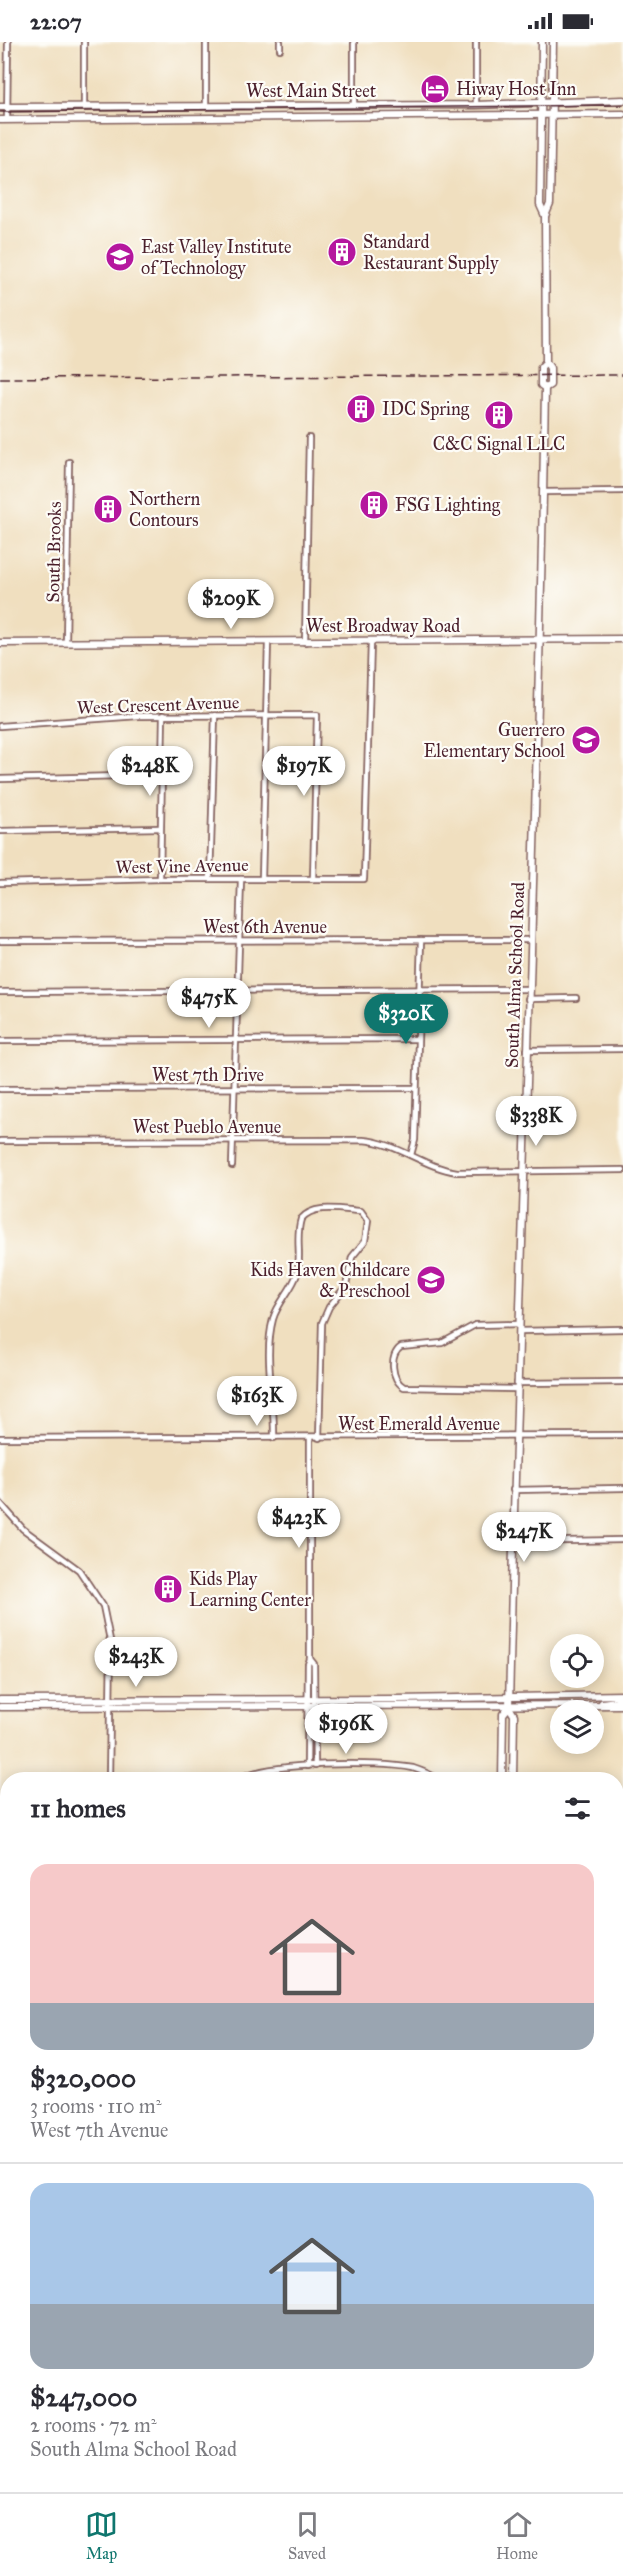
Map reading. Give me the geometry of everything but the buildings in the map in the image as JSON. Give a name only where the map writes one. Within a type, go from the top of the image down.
[{"type":"main road","name":"South Alma School Road","points":[[542,42],[540,205],[545,216]]},
{"type":"main road","name":"South Alma School Road","points":[[513,1772],[514,1715],[509,1707],[513,1490],[542,641],[545,388],[541,385],[541,367],[546,362],[545,216],[550,204],[553,42]]},
{"type":"main road","name":"West Main Street","points":[[4,114],[84,107],[476,105],[623,100]]},
{"type":"main road","name":"West Main Street","points":[[4,114],[206,116],[552,112],[623,114]]},
{"type":"main road","name":"West Broadway Road","points":[[0,643],[623,639]]},
{"type":"main road","points":[[0,1703],[623,1695]]},
{"type":"main road","points":[[0,1703],[27,1703],[33,1700],[307,1707],[550,1707]]},
{"type":"main road","points":[[604,1704],[623,1700]]},
{"type":"main road","points":[[604,1706],[623,1705]]},
{"type":"main road","name":"South Alma School Road","points":[[502,1772],[503,1714],[509,1707]]},
{"type":"street","points":[[4,114],[8,42]]},
{"type":"street","points":[[84,42],[84,107]]},
{"type":"street","points":[[206,42],[206,106]]},
{"type":"street","points":[[280,42],[280,49]]},
{"type":"street","points":[[354,42],[354,106]]},
{"type":"street","points":[[476,42],[476,105]]},
{"type":"street","points":[[305,642],[309,438]]},
{"type":"street","name":"South Brooks","points":[[66,643],[69,462]]},
{"type":"street","points":[[544,492],[623,491]]},
{"type":"street","points":[[262,879],[268,642]]},
{"type":"street","name":"West Vine Avenue","points":[[0,883],[160,879],[364,879],[371,642]]},
{"type":"street","points":[[160,879],[163,715]]},
{"type":"street","name":"West Crescent Avenue","points":[[0,726],[163,715],[317,715],[313,879]]},
{"type":"street","points":[[210,879],[215,715]]},
{"type":"street","points":[[0,779],[162,775]]},
{"type":"street","points":[[0,831],[160,828]]},
{"type":"street","points":[[232,1166],[241,879]]},
{"type":"street","points":[[411,1155],[415,1140],[421,940]]},
{"type":"street","name":"West 6th Avenue","points":[[0,941],[531,940]]},
{"type":"street","points":[[0,992],[529,989]]},
{"type":"street","points":[[528,999],[576,998]]},
{"type":"street","points":[[0,1041],[418,1039]]},
{"type":"street","points":[[527,1050],[623,1049]]},
{"type":"street","name":"West 7th Drive","points":[[0,1089],[416,1088]]},
{"type":"street","name":"West Pueblo Avenue","points":[[0,1141],[363,1140],[388,1144],[434,1167],[451,1171],[623,1170]]},
{"type":"street","points":[[274,1438],[274,1409],[270,1384],[271,1331],[277,1308],[297,1274],[301,1219],[305,1214],[317,1209],[361,1211],[368,1221],[367,1236],[352,1257],[346,1286],[329,1307],[322,1323],[319,1438]]},
{"type":"street","points":[[623,1329],[476,1325],[442,1343],[401,1347],[395,1352],[394,1363],[397,1382],[410,1389],[623,1382]]},
{"type":"street","name":"West Emerald Avenue","points":[[0,1438],[623,1435]]},
{"type":"street","points":[[310,1438],[310,1659],[308,1664],[311,1699],[315,1707],[315,1766]]},
{"type":"street","points":[[513,1490],[623,1488]]},
{"type":"street","points":[[0,1503],[22,1529],[79,1570],[96,1593],[105,1614],[111,1638],[109,1772]]},
{"type":"street","points":[[512,1542],[623,1540]]},
{"type":"street","points":[[307,1766],[307,1707],[311,1699]]},
{"type":"street","points":[[256,1772],[264,1769],[307,1766],[401,1766],[424,1772]]},
{"type":"tram line","points":[[0,112],[623,105]]},
{"type":"railway","points":[[0,378],[623,375]]},
{"type":"place","name":"Hiway Host Inn","points":[[435,89]]},
{"type":"place","name":"Standard Restaurant Supply","points":[[342,252]]},
{"type":"place","name":"East Valley Institute of Technology","points":[[120,257]]},
{"type":"place","name":"IDC Spring","points":[[361,409]]},
{"type":"place","name":"C&C Signal LLC","points":[[499,415]]},
{"type":"place","name":"FSG Lighting","points":[[374,505]]},
{"type":"place","name":"Northern Contours","points":[[108,509]]},
{"type":"place","name":"Guerrero Elementary School","points":[[586,740]]},
{"type":"place","name":"Kids Haven Childcare & Preschool","points":[[431,1280]]},
{"type":"place","name":"Kids Play Learning Center","points":[[168,1589]]}]
